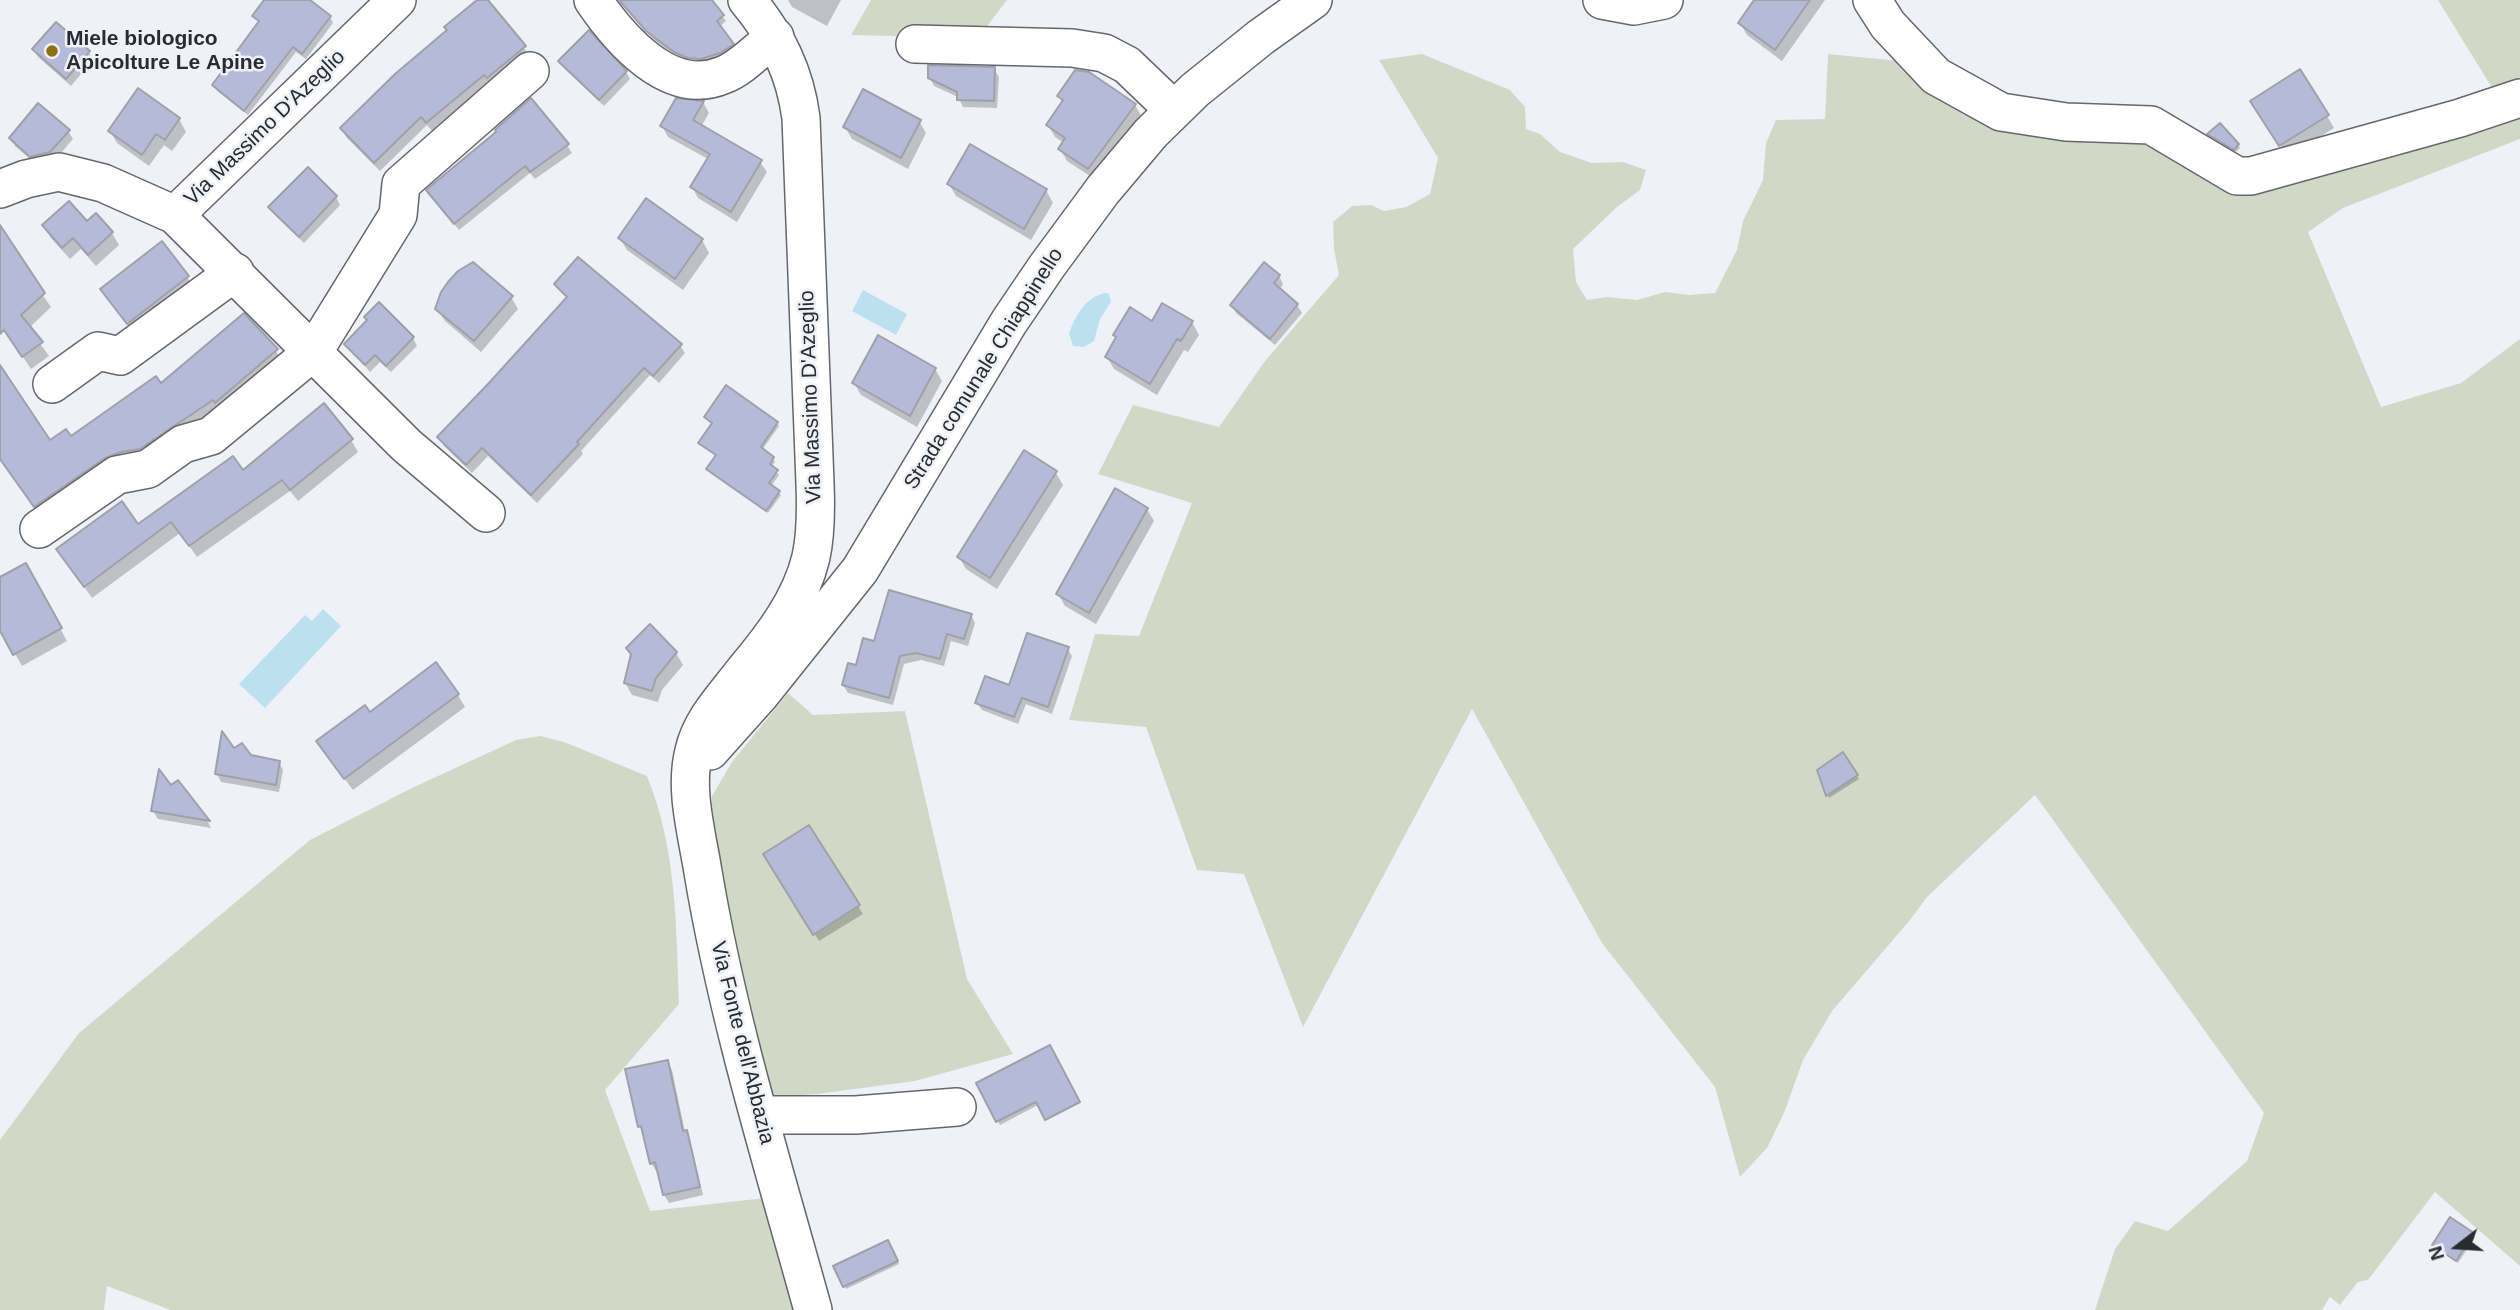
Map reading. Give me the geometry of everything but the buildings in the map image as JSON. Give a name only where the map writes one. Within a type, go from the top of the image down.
[{"type":"street","name":"Via Massimo D'Azeglio","points":[[0,190],[26,179],[59,172],[103,183],[174,215],[397,0]]},
{"type":"street","points":[[593,0],[626,43],[660,68],[686,78],[699,80],[722,76],[775,37]]},
{"type":"street","name":"Via Massimo D'Azeglio","points":[[691,772],[696,743],[708,718],[769,640],[799,591],[811,557],[813,542],[815,483],[801,118],[795,83],[775,37],[747,0]]},
{"type":"street","name":"Strada comunale Chiappinello","points":[[691,772],[760,695],[860,570],[964,396],[1041,275],[1102,190],[1174,110],[1261,37],[1313,0]]},
{"type":"street","points":[[1602,0],[1634,6],[1664,0]]},
{"type":"street","points":[[1872,0],[1888,25],[1936,76],[2001,113],[2066,122],[2151,125],[2237,176],[2251,176],[2520,98]]},
{"type":"street","points":[[915,44],[1072,48],[1104,53],[1127,65],[1174,110]]},
{"type":"street","points":[[39,529],[117,475],[148,469],[183,444],[211,436],[314,351],[398,215],[401,184],[530,71]]},
{"type":"street","points":[[174,215],[406,445],[486,513]]},
{"type":"street","points":[[52,384],[98,351],[120,356],[234,272]]},
{"type":"street","name":"Via Fonte dell'Abbazia","points":[[691,772],[695,827],[714,934],[759,1115],[813,1310]]},
{"type":"street","points":[[759,1115],[856,1115],[957,1107]]},
{"type":"green space","points":[[871,0],[1007,0],[978,38],[851,35]]},
{"type":"green space","points":[[2438,0],[2520,0],[2520,139],[2343,208],[2308,232],[2381,407],[2461,383],[2520,339],[2520,1266],[2435,1192],[2368,1280],[2358,1282],[2340,1305],[2330,1297],[2322,1310],[2095,1310],[2115,1249],[2135,1221],[2168,1231],[2247,1161],[2264,1113],[2035,795],[1927,897],[1832,1011],[1803,1060],[1784,1113],[1767,1148],[1740,1177],[1715,1087],[1602,943],[1472,709],[1303,1027],[1244,874],[1197,870],[1146,727],[1069,720],[1095,634],[1139,636],[1192,503],[1098,474],[1133,405],[1219,427],[1265,361],[1339,275],[1333,222],[1352,206],[1371,205],[1384,211],[1406,207],[1430,194],[1438,158],[1379,60],[1422,54],[1510,90],[1525,107],[1526,129],[1540,134],[1560,152],[1592,163],[1623,162],[1646,170],[1640,190],[1617,207],[1573,249],[1576,282],[1587,300],[1607,297],[1637,300],[1665,292],[1689,295],[1715,293],[1737,250],[1743,221],[1763,180],[1766,143],[1776,120],[1825,119],[1828,54],[1941,65],[2002,99],[2066,109],[2208,168],[2497,96]]},
{"type":"green space","points":[[788,693],[813,715],[905,711],[967,979],[1013,1054],[915,1081],[817,1094],[766,1097],[708,839],[712,796],[732,762]]},
{"type":"green space","points":[[540,736],[564,742],[647,776],[664,832],[673,888],[679,1004],[605,1090],[650,1211],[765,1198],[798,1310],[171,1310],[107,1286],[104,1310],[0,1310],[0,1140],[79,1033],[310,840],[412,788],[516,740]]},
{"type":"water","points":[[863,290],[907,314],[896,335],[852,311]]},
{"type":"water","points":[[1109,294],[1111,302],[1100,319],[1094,341],[1084,347],[1073,346],[1069,334],[1074,320],[1087,303]]},
{"type":"water","points":[[323,609],[341,626],[265,708],[239,684],[305,615],[312,621]]},
{"type":"place","name":"Miele biologico Apicolture Le Apine","points":[[52,51]]}]
